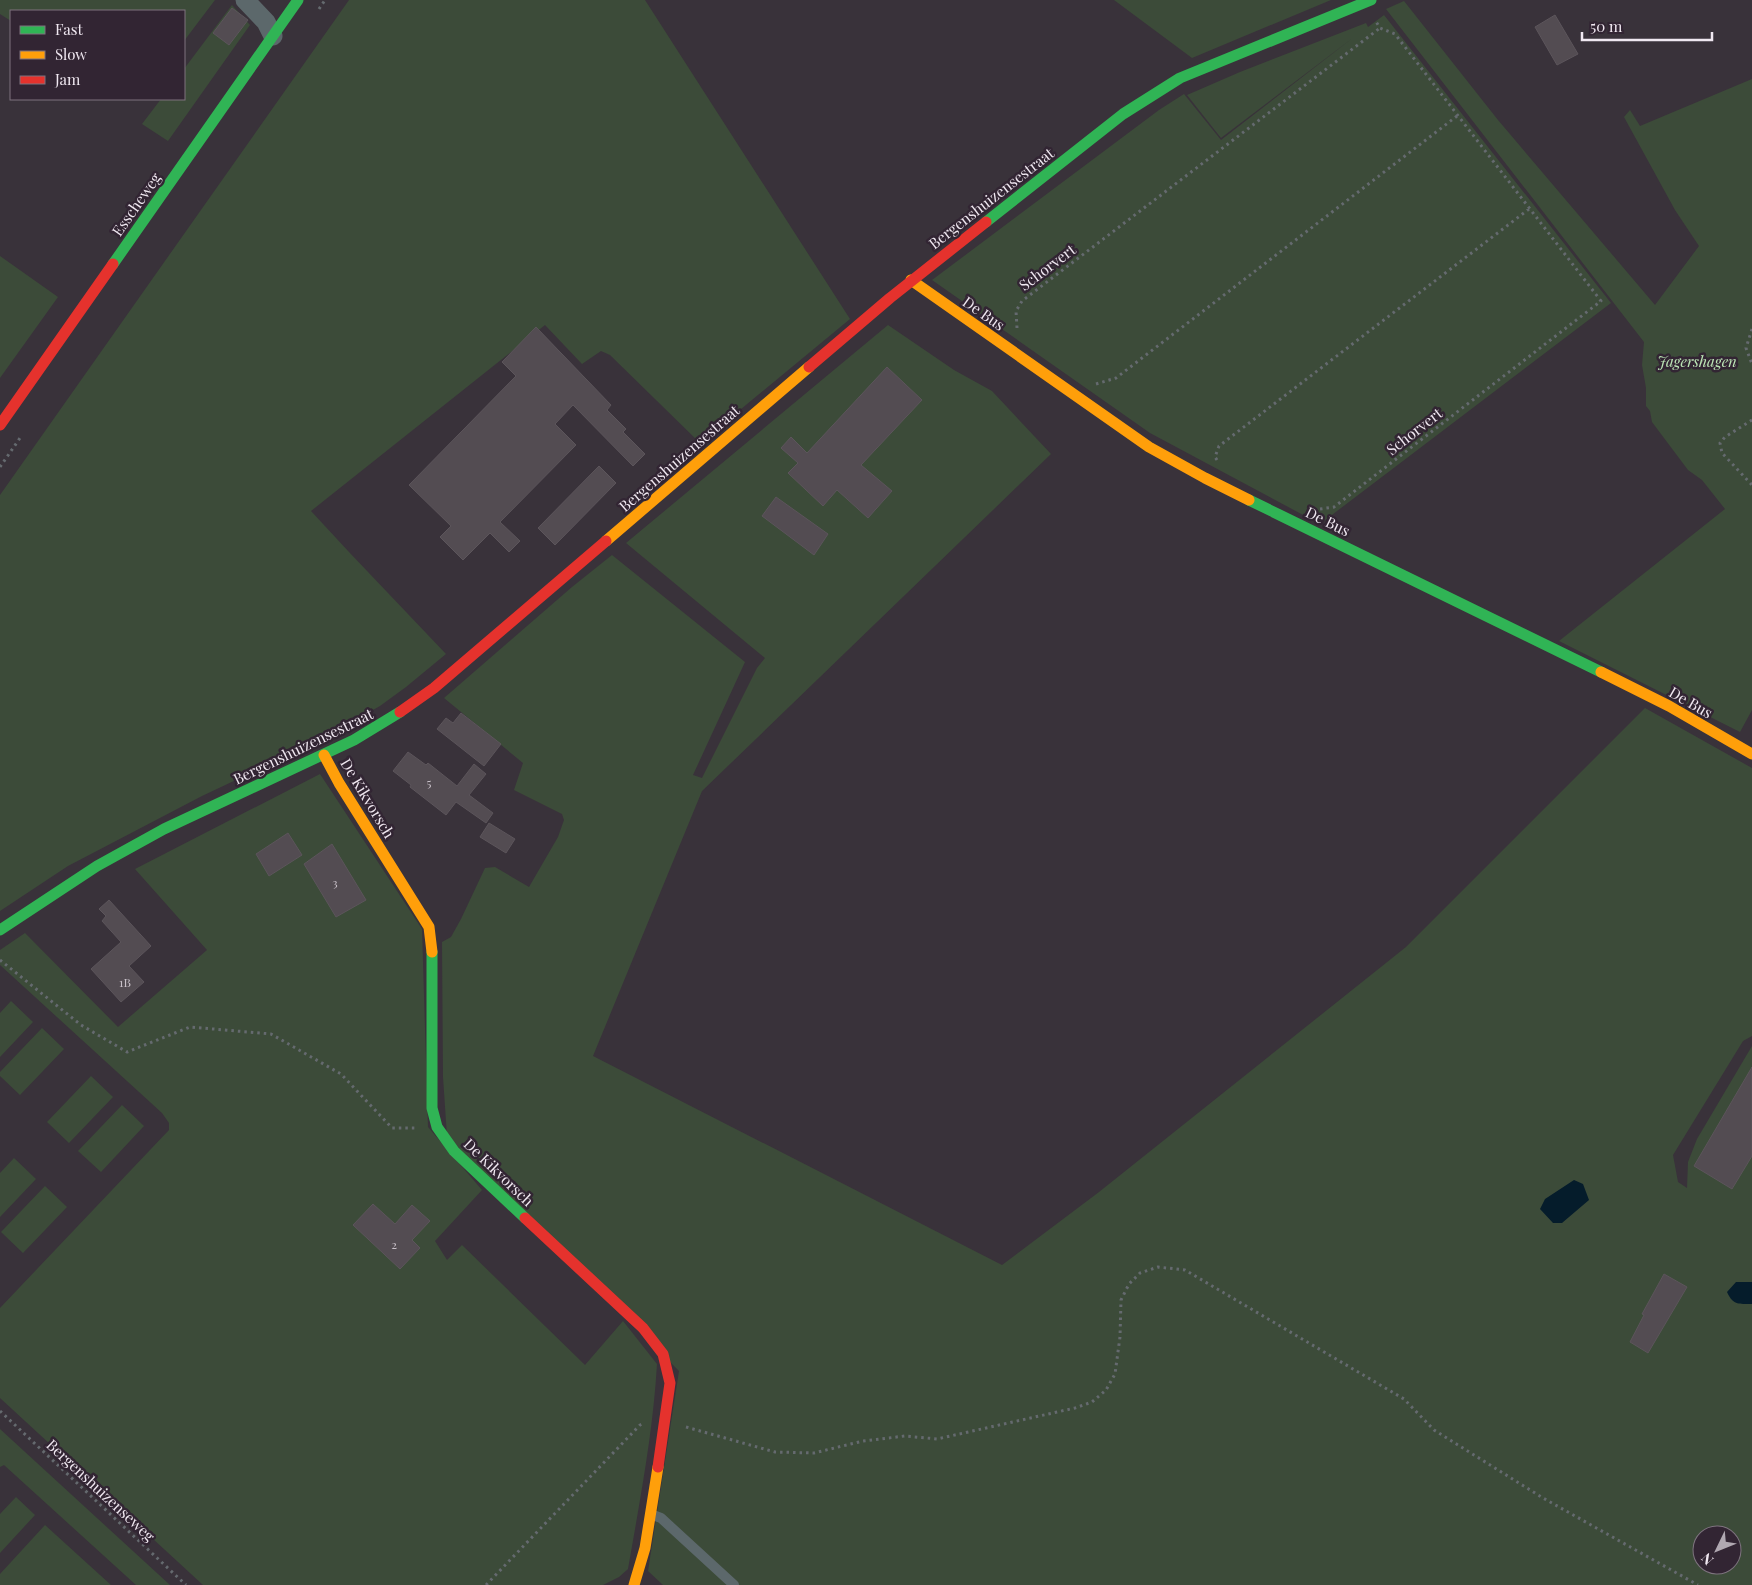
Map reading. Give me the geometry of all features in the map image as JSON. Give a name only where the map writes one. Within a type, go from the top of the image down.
[{"type":"street","points":[[245,0],[266,22],[273,36]]},
{"type":"street","name":"Esscheweg","points":[[0,425],[298,0]]},
{"type":"street","name":"Bergenshuizensestraat","points":[[0,930],[97,866],[156,833],[324,755],[384,723],[434,688],[912,280],[1123,114],[1180,78],[1367,1]]},
{"type":"street","name":"De Bus","points":[[912,280],[1149,447],[1205,478],[1670,706],[1752,754]]},
{"type":"street","name":"De Kikvorsch","points":[[324,755],[429,927],[432,946],[432,1108],[437,1127],[454,1151],[643,1328],[663,1354],[670,1383],[666,1422],[645,1548],[634,1585]]},
{"type":"lane","points":[[650,1513],[661,1518],[734,1585]]},
{"type":"path","name":"Schorvert","points":[[1315,508],[1322,510],[1334,507],[1601,301],[1395,34],[1380,28],[1367,1]]},
{"type":"path","name":"Schorvert","points":[[1022,335],[1017,328],[1016,311],[1022,300],[1380,28]]},
{"type":"path","points":[[1091,383],[1097,384],[1116,378],[1458,116]]},
{"type":"path","points":[[1219,463],[1215,457],[1219,446],[1529,208]]},
{"type":"path","points":[[1752,329],[1746,348],[1752,364]]},
{"type":"path","points":[[1752,420],[1725,437],[1720,443],[1722,453],[1752,485]]},
{"type":"path","points":[[0,960],[81,1025],[127,1052],[190,1027],[271,1034],[342,1074],[392,1128],[437,1127]]},
{"type":"path","points":[[486,1585],[640,1425],[656,1420],[775,1452],[814,1452],[863,1441],[905,1436],[937,1439],[1075,1408],[1092,1402],[1106,1390],[1115,1374],[1120,1337],[1121,1300],[1129,1284],[1140,1272],[1158,1267],[1185,1270],[1404,1399],[1434,1430],[1543,1498],[1698,1585]]},
{"type":"path","name":"Bergenshuizenseweg","points":[[0,1411],[186,1585]]},
{"type":"green space","points":[[0,0],[215,0],[185,40],[185,10],[10,10],[10,20],[0,14]]},
{"type":"green space","points":[[349,0],[645,0],[850,319],[700,443],[610,355],[601,351],[582,364],[545,325],[311,511],[446,654],[380,706],[314,743],[202,796],[68,866],[0,911],[0,495]]},
{"type":"green space","points":[[1114,0],[1331,0],[1192,58]]},
{"type":"green space","name":"Jagershagen","points":[[1404,1],[1498,120],[1655,305],[1699,246],[1675,210],[1624,117],[1630,110],[1640,126],[1752,79],[1752,710],[1740,732],[1559,641],[1725,509],[1702,480],[1688,470],[1652,422],[1650,411],[1646,406],[1646,388],[1642,365],[1644,342],[1386,9]]},
{"type":"green space","points":[[232,5],[250,25],[168,141],[142,124],[160,100],[185,100],[185,68]]},
{"type":"green space","points":[[1384,15],[1611,303],[1320,524],[1150,433],[932,280],[1159,110],[1184,94],[1221,140],[1354,37],[1221,138],[1187,95],[1240,72],[1366,23],[1368,27]]},
{"type":"green space","points":[[0,256],[58,297],[0,378]]},
{"type":"green space","points":[[888,325],[954,370],[992,391],[1051,454],[702,791],[593,1056],[1002,1265],[1099,1192],[1406,947],[1645,708],[1752,768],[1752,1036],[1743,1041],[1673,1155],[1678,1182],[1687,1188],[1688,1162],[1697,1139],[1752,1046],[1752,1585],[663,1585],[648,1571],[679,1371],[447,1136],[443,1077],[442,942],[451,937],[485,868],[495,867],[529,887],[558,837],[564,820],[562,814],[514,790],[523,763],[444,698],[572,587],[612,555],[745,662],[693,775],[702,778],[757,668],[765,658],[626,543]]},
{"type":"green space","points":[[320,774],[422,929],[428,1127],[482,1190],[435,1241],[447,1260],[462,1245],[585,1365],[623,1321],[657,1364],[649,1441],[628,1569],[619,1577],[603,1585],[203,1585],[0,1398],[0,1308],[169,1130],[169,1123],[162,1113],[0,965],[0,950],[25,933],[118,1027],[207,950],[135,869]]},
{"type":"green space","points":[[11,1001],[33,1022],[0,1057],[0,1013]]},
{"type":"green space","points":[[42,1028],[64,1049],[20,1095],[0,1076],[0,1072]]},
{"type":"green space","points":[[91,1076],[113,1097],[69,1143],[47,1122]]},
{"type":"green space","points":[[122,1105],[144,1126],[101,1172],[78,1151]]},
{"type":"green space","points":[[14,1158],[36,1179],[0,1217],[0,1173]]},
{"type":"green space","points":[[45,1186],[67,1207],[23,1253],[1,1232]]},
{"type":"green space","points":[[0,1429],[170,1585],[136,1585],[4,1465],[0,1467]]},
{"type":"green space","points":[[16,1497],[35,1515],[0,1553],[0,1514]]},
{"type":"green space","points":[[45,1525],[111,1585],[0,1585],[0,1574]]},
{"type":"water","points":[[1574,1180],[1583,1184],[1589,1200],[1562,1223],[1553,1223],[1540,1209],[1545,1199]]},
{"type":"water","points":[[1736,1282],[1752,1282],[1752,1304],[1740,1304],[1731,1299],[1727,1292]]},
{"type":"building","points":[[232,8],[248,20],[229,45],[213,33]]},
{"type":"building","points":[[1555,15],[1578,54],[1557,65],[1535,27]]},
{"type":"building","points":[[536,327],[611,405],[607,410],[626,429],[623,432],[645,454],[633,466],[573,405],[555,424],[576,445],[500,522],[520,541],[509,552],[490,533],[463,560],[440,537],[451,526],[409,485],[516,376],[502,362]]},
{"type":"building","points":[[887,367],[922,400],[861,465],[892,491],[868,518],[837,490],[823,506],[788,473],[798,463],[781,448],[791,437],[807,453]]},
{"type":"building","points":[[599,466],[616,483],[555,545],[538,528]]},
{"type":"building","points":[[776,497],[828,534],[814,555],[762,516]]},
{"type":"building","points":[[461,713],[501,744],[484,766],[437,729],[446,718],[453,723]]},
{"type":"building","points":[[408,752],[426,765],[428,763],[457,786],[474,764],[486,774],[469,795],[493,813],[486,823],[456,802],[446,815],[410,787],[411,785],[393,771]]},
{"type":"building","points":[[489,823],[515,839],[506,853],[480,837]]},
{"type":"building","points":[[288,833],[302,855],[269,876],[256,854]]},
{"type":"building","points":[[332,844],[366,900],[336,917],[304,864]]},
{"type":"building","points":[[109,900],[151,946],[129,966],[144,982],[121,1002],[91,969],[121,942],[102,921],[106,916],[99,909]]},
{"type":"building","points":[[1752,1067],[1752,1156],[1732,1189],[1694,1166]]},
{"type":"building","points":[[373,1204],[395,1224],[412,1205],[430,1221],[412,1240],[420,1248],[400,1269],[353,1225]]},
{"type":"building","points":[[1664,1274],[1687,1287],[1648,1353],[1630,1342],[1644,1315],[1642,1314]]},
{"type":"traffic: fast","points":[[113,264],[298,0]]},
{"type":"traffic: fast","points":[[986,222],[1123,114],[1180,78],[1371,0]]},
{"type":"traffic: fast","points":[[1249,500],[1601,672]]},
{"type":"traffic: fast","points":[[0,930],[97,866],[164,829],[354,740],[400,712]]},
{"type":"traffic: fast","points":[[432,952],[432,1108],[437,1127],[454,1151],[525,1218]]},
{"type":"traffic: slow","points":[[911,280],[1149,447],[1249,500]]},
{"type":"traffic: slow","points":[[606,541],[809,367]]},
{"type":"traffic: slow","points":[[1601,672],[1669,706],[1752,754]]},
{"type":"traffic: slow","points":[[324,755],[339,783],[429,927],[432,952]]},
{"type":"traffic: slow","points":[[634,1585],[645,1548],[658,1467]]},
{"type":"traffic: jam","points":[[809,367],[890,298],[986,222]]},
{"type":"traffic: jam","points":[[0,425],[113,264]]},
{"type":"traffic: jam","points":[[400,712],[434,688],[606,541]]},
{"type":"traffic: jam","points":[[525,1218],[643,1328],[663,1354],[670,1383],[658,1467]]}]
